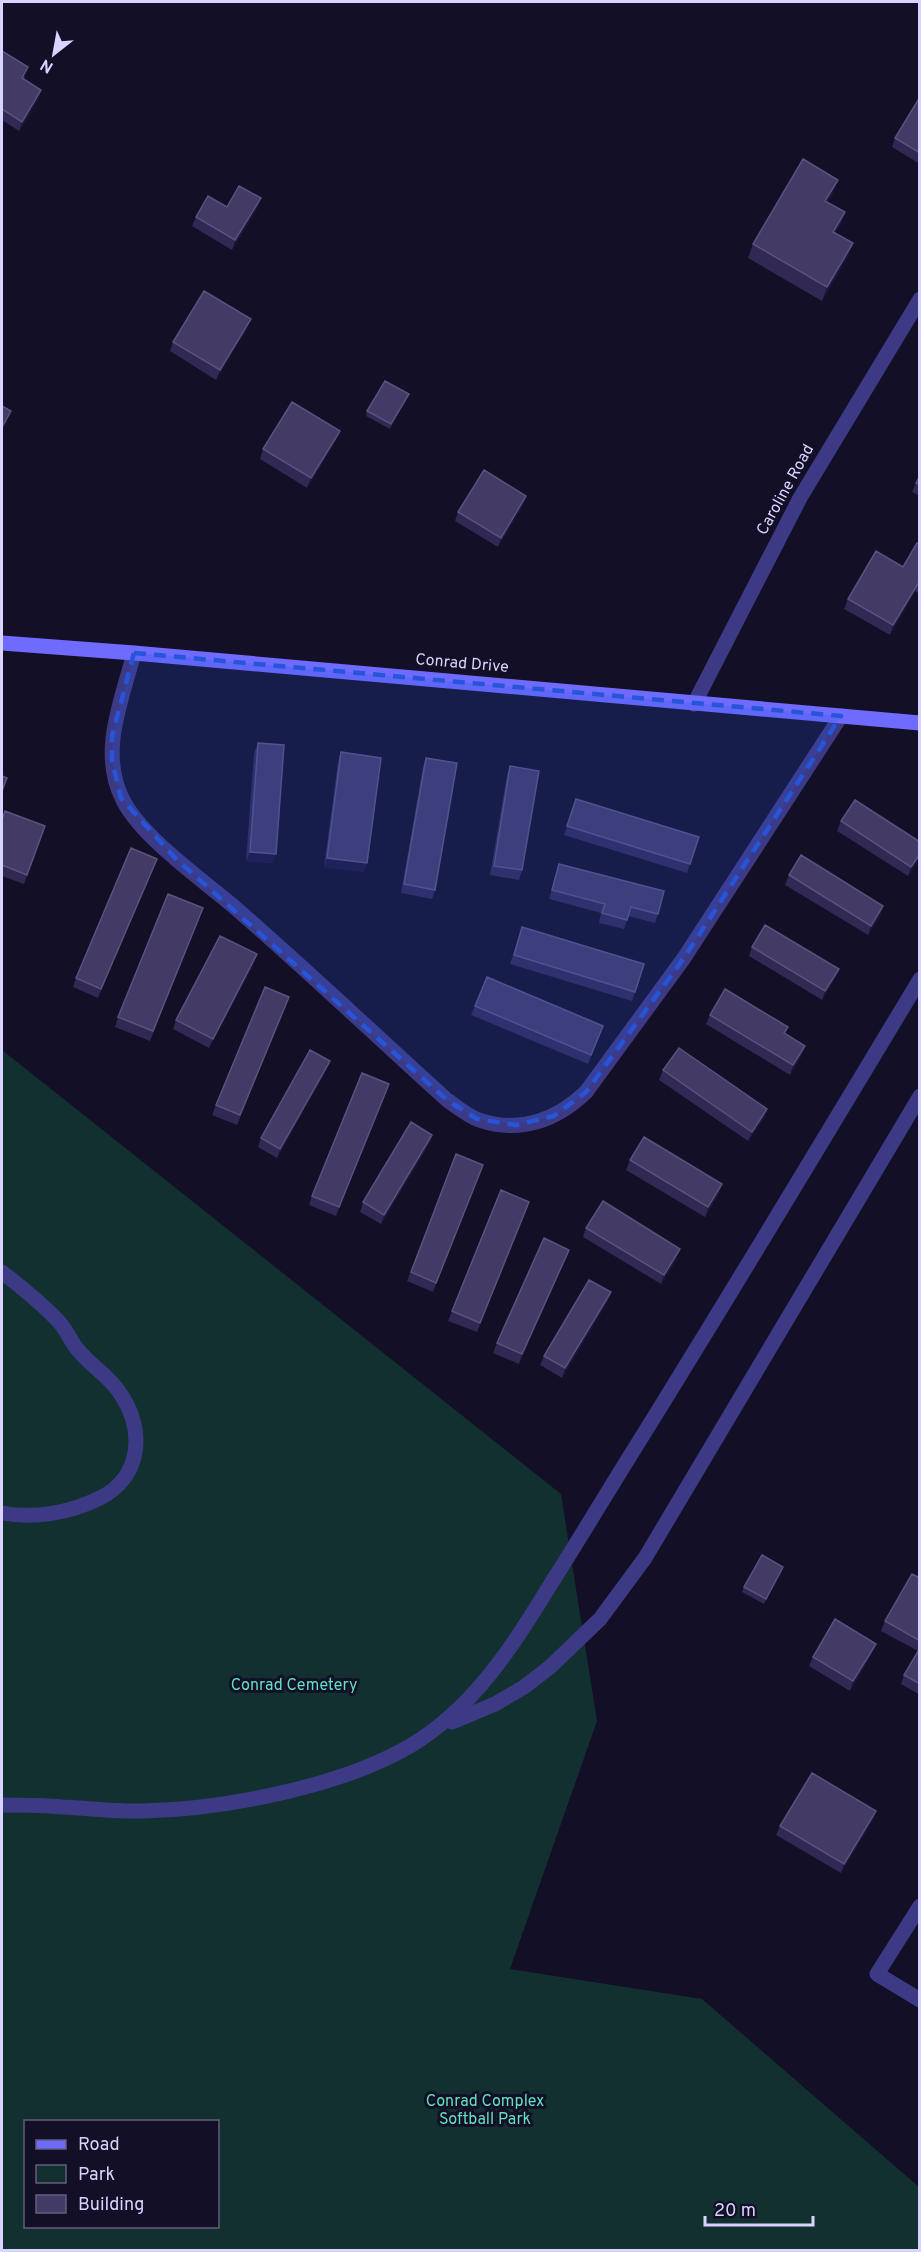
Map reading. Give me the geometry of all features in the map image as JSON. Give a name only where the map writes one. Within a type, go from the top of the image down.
[{"type":"street","name":"Caroline Road","points":[[694,704],[800,498],[920,299]]},
{"type":"street","name":"Conrad Drive","points":[[2,643],[920,723]]},
{"type":"street","points":[[134,653],[112,736],[112,761],[122,798],[135,819],[175,858],[232,906],[447,1100],[477,1119],[496,1124],[536,1124],[572,1106],[586,1092],[684,958],[841,716]]},
{"type":"street","points":[[2,1805],[64,1807],[93,1811],[146,1811],[219,1804],[283,1792],[349,1774],[381,1761],[411,1746],[464,1705],[487,1679],[531,1615],[735,1288],[920,979]]},
{"type":"street","points":[[438,1727],[495,1704],[524,1687],[550,1667],[600,1619],[645,1558],[920,1096]]},
{"type":"street","points":[[2,1272],[61,1324],[78,1350],[120,1392],[132,1419],[137,1447],[130,1473],[114,1491],[94,1501],[43,1515],[18,1516],[2,1513]]},
{"type":"street","points":[[920,1906],[877,1974],[920,2000]]},
{"type":"highlighted area","points":[[134,653],[841,716],[684,958],[586,1092],[554,1116],[516,1125],[477,1119],[447,1100],[175,858],[121,798],[112,761],[112,736]]},
{"type":"green space","name":"Conrad Cemetery","points":[[2,1050],[561,1494],[597,1721],[510,1969],[702,1999],[919,2187],[919,2250],[2,2250]]},
{"type":"building","points":[[2,51],[28,67],[22,78],[41,90],[22,122],[2,109]]},
{"type":"building","points":[[920,97],[920,153],[895,138]]},
{"type":"building","points":[[803,159],[838,180],[825,201],[845,212],[833,232],[853,243],[827,287],[753,244]]},
{"type":"building","points":[[239,186],[261,198],[235,240],[196,217],[208,196],[227,207]]},
{"type":"building","points":[[204,291],[251,319],[220,370],[173,342]]},
{"type":"building","points":[[385,381],[409,394],[391,424],[367,411]]},
{"type":"building","points":[[292,402],[340,431],[311,478],[263,449]]},
{"type":"building","points":[[2,406],[11,411],[2,427]]},
{"type":"building","points":[[484,470],[526,496],[501,538],[458,512]]},
{"type":"building","points":[[917,543],[920,544],[920,583],[893,625],[848,599],[876,551],[903,567]]},
{"type":"building","points":[[258,743],[284,745],[276,854],[250,852]]},
{"type":"building","points":[[341,752],[381,758],[367,863],[327,858]]},
{"type":"building","points":[[426,758],[457,763],[435,890],[404,884]]},
{"type":"building","points":[[510,766],[539,771],[522,870],[494,866]]},
{"type":"building","points":[[2,776],[7,778],[2,791]]},
{"type":"building","points":[[576,799],[699,837],[690,864],[567,826]]},
{"type":"building","points":[[855,800],[920,842],[920,854],[911,867],[841,821]]},
{"type":"building","points":[[5,811],[45,826],[27,875],[2,865],[2,820]]},
{"type":"building","points":[[131,848],[157,859],[101,989],[76,978]]},
{"type":"building","points":[[801,855],[883,906],[871,926],[789,875]]},
{"type":"building","points":[[559,864],[664,891],[658,914],[631,907],[627,920],[602,913],[605,904],[552,890]]},
{"type":"building","points":[[168,894],[203,908],[153,1031],[118,1017]]},
{"type":"building","points":[[765,925],[839,969],[825,991],[752,947]]},
{"type":"building","points":[[522,927],[644,964],[635,992],[514,955]]},
{"type":"building","points":[[220,936],[257,954],[213,1039],[176,1020]]},
{"type":"building","points":[[487,977],[603,1026],[591,1055],[475,1006]]},
{"type":"building","points":[[265,987],[289,997],[240,1115],[216,1105]]},
{"type":"building","points":[[725,989],[788,1027],[784,1033],[805,1046],[793,1065],[710,1015]]},
{"type":"building","points":[[679,1048],[767,1109],[752,1132],[663,1070]]},
{"type":"building","points":[[310,1050],[330,1061],[280,1149],[261,1138]]},
{"type":"building","points":[[362,1073],[389,1084],[339,1207],[312,1196]]},
{"type":"building","points":[[411,1122],[432,1135],[384,1215],[363,1202]]},
{"type":"building","points":[[644,1137],[722,1184],[708,1207],[630,1160]]},
{"type":"building","points":[[456,1154],[483,1165],[436,1283],[411,1272]]},
{"type":"building","points":[[501,1190],[529,1202],[480,1323],[452,1311]]},
{"type":"building","points":[[603,1201],[680,1249],[664,1275],[586,1228]]},
{"type":"building","points":[[544,1238],[569,1250],[522,1354],[497,1343]]},
{"type":"building","points":[[589,1280],[611,1292],[565,1368],[544,1356]]},
{"type":"building","points":[[762,1555],[783,1567],[766,1599],[744,1587]]},
{"type":"building","points":[[912,1574],[920,1578],[920,1641],[885,1621]]},
{"type":"building","points":[[835,1619],[876,1644],[853,1681],[813,1657]]},
{"type":"building","points":[[920,1648],[920,1684],[904,1675]]},
{"type":"building","points":[[812,1773],[876,1811],[844,1864],[780,1826]]},
{"type":"park label","name":"Conrad Complex Softball Park","points":[[485,2111]]}]
